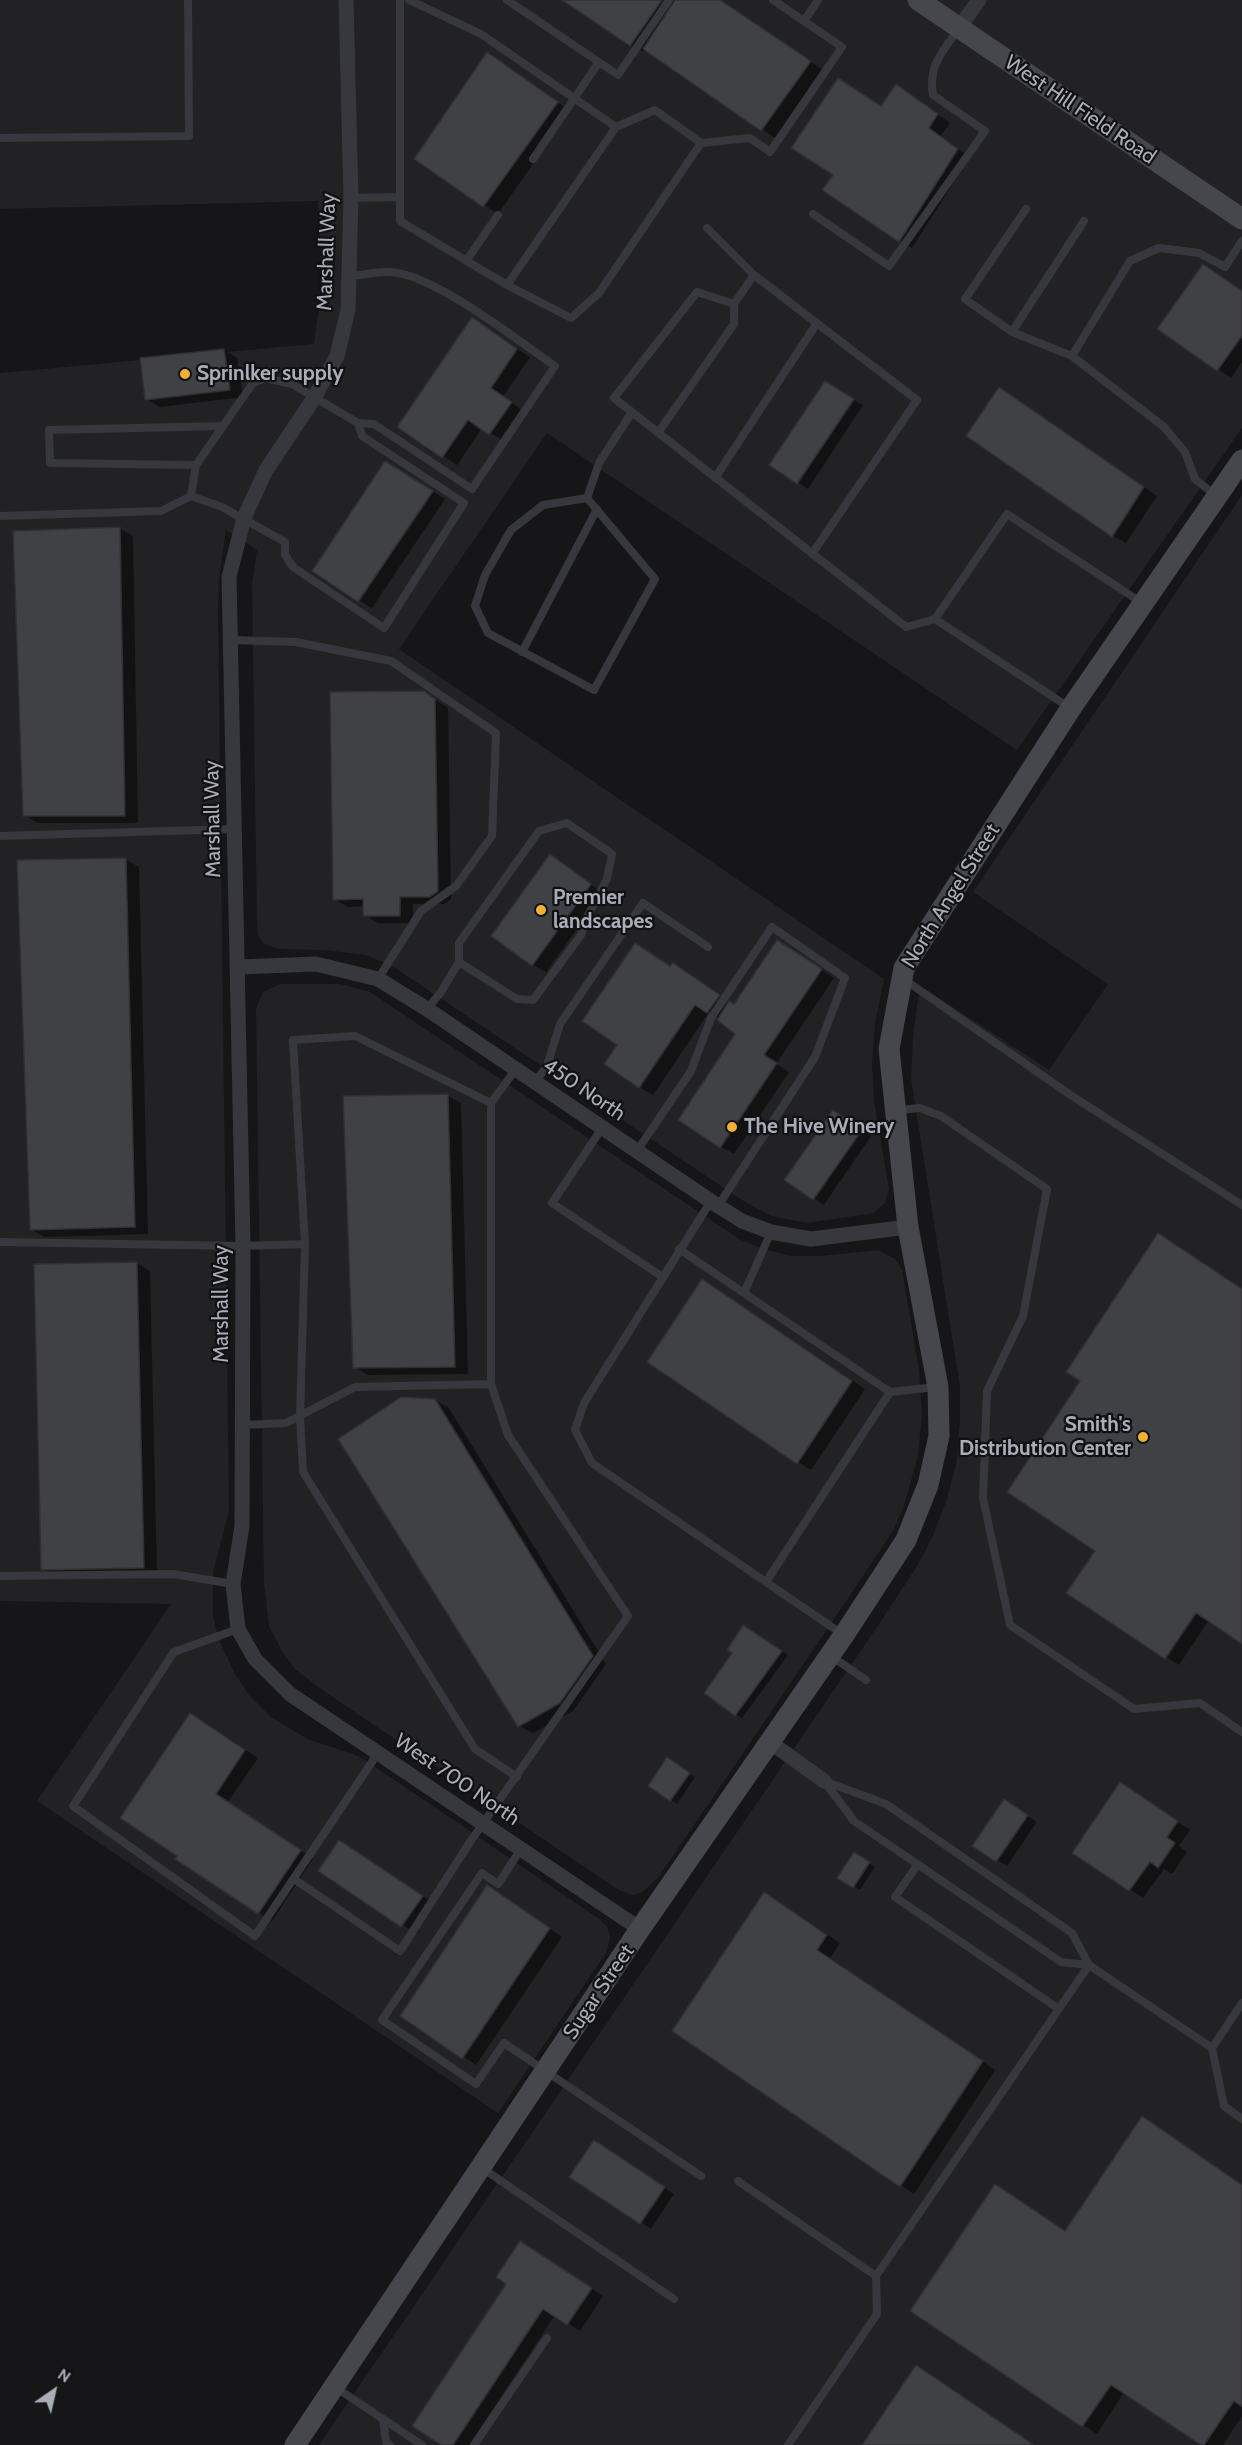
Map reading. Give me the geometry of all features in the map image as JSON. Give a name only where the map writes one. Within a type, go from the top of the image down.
[{"type":"street","name":"Marshall Way","points":[[255,1659],[238,1629],[233,1584],[242,1526],[243,1246],[229,577],[244,518],[266,470],[315,398],[337,356],[348,310],[351,198],[346,0]]},
{"type":"street","name":"West Hill Field Road","points":[[918,0],[1242,219]]},
{"type":"street","points":[[959,28],[979,0]]},
{"type":"street","name":"North Angel Street","points":[[906,1540],[928,1485],[939,1436],[938,1387],[908,1227],[889,1049],[904,968],[930,923],[1071,708],[1242,460]]},
{"type":"street","name":"450 North","points":[[238,967],[316,964],[378,979],[427,1009],[742,1221],[771,1232],[811,1239],[908,1227]]},
{"type":"street","name":"Sugar Street","points":[[294,2445],[640,1929],[844,1635],[906,1540]]},
{"type":"street","name":"West 700 North","points":[[255,1659],[290,1694],[640,1929]]},
{"type":"street","points":[[770,1742],[825,1781]]},
{"type":"lane","points":[[0,138],[189,136],[188,0]]},
{"type":"lane","points":[[400,0],[400,221],[507,285],[571,318],[599,293],[701,143]]},
{"type":"lane","points":[[410,0],[481,34],[616,127]]},
{"type":"lane","points":[[507,0],[618,75],[669,0]]},
{"type":"lane","points":[[507,285],[616,127],[655,110],[701,143],[750,138],[770,152],[842,47],[773,0]]},
{"type":"lane","points":[[804,21],[818,0]]},
{"type":"lane","points":[[813,214],[889,266],[985,131],[933,95],[930,78],[937,60],[959,28]]},
{"type":"lane","points":[[533,159],[599,62]]},
{"type":"lane","points":[[351,198],[400,197]]},
{"type":"lane","points":[[1026,209],[965,299],[1012,332],[1072,356],[1164,427],[1185,452],[1194,478],[1218,497]]},
{"type":"lane","points":[[466,261],[498,215]]},
{"type":"lane","points":[[1012,332],[1084,221]]},
{"type":"lane","points":[[707,228],[754,275],[917,400],[812,554]]},
{"type":"lane","points":[[1072,356],[1130,261],[1159,248],[1199,253],[1225,267],[1242,241]]},
{"type":"lane","points":[[191,496],[196,465],[253,382],[265,378],[292,384],[358,423],[374,424],[472,489],[555,366],[445,292],[413,276],[390,272],[350,276]]},
{"type":"lane","points":[[658,433],[734,324],[734,304],[754,275]]},
{"type":"lane","points":[[734,304],[697,292],[614,398],[906,627],[935,619],[1007,514],[1143,604]]},
{"type":"lane","points":[[715,478],[817,323]]},
{"type":"lane","points":[[587,498],[599,463],[632,412]]},
{"type":"lane","points":[[0,516],[161,511],[191,496],[244,518],[285,542],[285,555],[293,567],[384,627],[464,503],[362,436],[358,423]]},
{"type":"lane","points":[[196,465],[50,463],[49,430],[223,426]]},
{"type":"lane","points":[[587,498],[655,579],[594,690],[488,633],[475,606],[485,574],[511,530],[543,505],[587,498]]},
{"type":"lane","points":[[522,652],[597,509]]},
{"type":"lane","points":[[935,619],[1071,708]]},
{"type":"lane","points":[[230,640],[296,642],[391,661],[496,733],[492,836],[456,886],[421,910],[378,979]]},
{"type":"lane","points":[[427,1009],[441,992],[459,962],[459,943],[539,831],[567,823],[612,854],[607,879],[587,916],[581,935],[533,1000],[517,999],[459,962]]},
{"type":"lane","points":[[0,836],[234,830]]},
{"type":"lane","points":[[535,1082],[547,1066],[560,1024],[642,903],[708,947]]},
{"type":"lane","points":[[637,1151],[691,1071],[711,1018],[772,927],[845,978],[815,1058],[661,1276],[584,1403],[574,1430],[592,1463],[844,1635]]},
{"type":"lane","points":[[902,978],[1069,1094],[1242,1205]]},
{"type":"lane","points":[[491,1103],[355,1035],[293,1041],[305,1244],[300,1417],[303,1472],[475,1749],[517,1777]]},
{"type":"lane","points":[[294,1879],[399,1951],[483,1824],[628,1616],[508,1435],[491,1384],[491,1103],[516,1069]]},
{"type":"lane","points":[[895,1110],[920,1108],[942,1116],[1047,1189],[1023,1316],[987,1391],[983,1498],[1010,1625],[1134,1709],[1200,1703],[1242,1732]]},
{"type":"lane","points":[[602,1128],[552,1203],[661,1276]]},
{"type":"lane","points":[[744,1293],[771,1232]]},
{"type":"lane","points":[[0,1242],[243,1246],[305,1244]]},
{"type":"lane","points":[[679,1249],[890,1392],[938,1387]]},
{"type":"lane","points":[[242,1425],[286,1423],[354,1387],[491,1384]]},
{"type":"lane","points":[[766,1582],[890,1392]]},
{"type":"lane","points":[[0,1576],[173,1574],[233,1584]]},
{"type":"lane","points":[[238,1629],[174,1652],[72,1806],[255,1936],[378,1753]]},
{"type":"lane","points":[[830,1655],[866,1680]]},
{"type":"lane","points":[[825,1781],[854,1821],[1061,1962],[1089,1965],[1212,2048],[1224,2106],[1242,2119]]},
{"type":"lane","points":[[825,1781],[886,1804],[1062,1926],[1072,1933],[1089,1965]]},
{"type":"lane","points":[[521,1849],[498,1884],[482,1873],[382,2020],[476,2084],[504,2043],[701,2176]]},
{"type":"lane","points":[[918,1864],[895,1897],[1059,2009]]},
{"type":"lane","points":[[788,2445],[877,2314],[876,2277],[1089,1965]]},
{"type":"lane","points":[[1212,2048],[1242,2003]]},
{"type":"lane","points":[[481,2167],[674,2299]]},
{"type":"lane","points":[[738,2181],[876,2277]]},
{"type":"lane","points":[[474,2445],[547,2338]]},
{"type":"lane","points":[[334,2386],[422,2445]]},
{"type":"lane","points":[[382,2419],[386,2442],[390,2445]]},
{"type":"shaded area","points":[[0,0],[1242,0],[1242,428],[1017,750],[547,433],[399,649],[884,979],[875,1024],[872,1064],[874,1101],[889,1189],[885,1203],[874,1213],[807,1223],[771,1216],[745,1202],[392,966],[366,955],[324,950],[278,949],[263,943],[258,936],[257,926],[252,584],[257,550],[226,530],[219,579],[218,612],[229,1511],[213,1572],[213,1616],[219,1640],[235,1674],[249,1695],[271,1717],[309,1740],[351,1753],[365,1760],[607,1926],[610,1938],[606,1953],[498,2113],[37,1801],[171,1604],[0,1601],[0,373],[314,344],[322,282],[318,201],[0,209]]},
{"type":"shaded area","points":[[1242,495],[1242,2445],[319,2445],[877,1627],[917,1566],[932,1538],[947,1499],[956,1464],[960,1422],[960,1387],[911,1079],[913,1036],[918,1000],[922,987],[1049,1070],[1108,984],[973,892]]},
{"type":"shaded area","points":[[280,984],[340,984],[370,992],[741,1240],[766,1250],[792,1256],[821,1256],[878,1250],[895,1259],[902,1270],[919,1370],[922,1412],[918,1456],[904,1506],[893,1531],[843,1606],[658,1878],[641,1893],[633,1895],[619,1890],[325,1692],[295,1669],[282,1651],[269,1626],[264,1583],[256,1008],[263,992]]},
{"type":"building","points":[[562,0],[662,0],[630,46]]},
{"type":"building","points":[[675,0],[720,0],[811,61],[761,131],[643,49]]},
{"type":"building","points":[[487,52],[558,102],[483,207],[414,159]]},
{"type":"building","points":[[838,78],[881,106],[896,84],[938,114],[929,128],[958,149],[899,242],[822,190],[833,175],[791,148]]},
{"type":"building","points":[[1203,264],[1242,291],[1242,336],[1217,371],[1157,329]]},
{"type":"building","points":[[472,317],[517,349],[491,388],[512,402],[489,435],[468,420],[442,458],[397,427]]},
{"type":"building","name":"Sprinlker supply","points":[[224,349],[230,390],[145,400],[140,358]]},
{"type":"building","points":[[825,381],[854,399],[797,484],[769,465]]},
{"type":"building","points":[[999,387],[1144,487],[1112,537],[966,436]]},
{"type":"building","points":[[385,461],[433,491],[358,602],[312,571]]},
{"type":"building","points":[[120,527],[125,816],[23,816],[13,531]]},
{"type":"building","points":[[424,691],[435,699],[438,891],[430,897],[400,897],[400,916],[363,916],[363,899],[333,900],[330,692]]},
{"type":"building","name":"Premier landscapes","points":[[550,854],[591,884],[532,966],[491,936]]},
{"type":"building","points":[[126,858],[135,1227],[30,1230],[17,860]]},
{"type":"building","points":[[777,940],[822,969],[764,1055],[777,1063],[720,1148],[678,1120],[735,1034],[717,1020],[729,1001],[734,1004]]},
{"type":"building","points":[[635,943],[670,966],[673,963],[720,995],[707,1013],[695,1005],[639,1088],[604,1064],[617,1045],[582,1021]]},
{"type":"building","points":[[448,1094],[455,1367],[353,1368],[343,1096]]},
{"type":"building","points":[[833,1110],[862,1130],[813,1200],[784,1180]]},
{"type":"building","name":"Smith's Distribution Center","points":[[1158,1233],[1242,1289],[1242,1644],[1196,1613],[1165,1659],[1066,1593],[1095,1551],[1007,1492],[1080,1381],[1066,1372]]},
{"type":"building","points":[[137,1262],[144,1568],[41,1570],[34,1264]]},
{"type":"building","points":[[702,1279],[852,1381],[797,1464],[647,1362]]},
{"type":"building","points":[[401,1397],[435,1399],[593,1656],[560,1703],[518,1727],[338,1439]]},
{"type":"building","points":[[743,1625],[782,1651],[735,1716],[704,1693],[732,1653],[727,1650]]},
{"type":"building","points":[[190,1713],[245,1750],[216,1794],[301,1850],[258,1914],[175,1859],[177,1856],[120,1818]]},
{"type":"building","points":[[667,1757],[690,1773],[670,1801],[648,1786]]},
{"type":"building","points":[[1120,1782],[1178,1821],[1167,1837],[1175,1843],[1158,1868],[1150,1862],[1129,1891],[1072,1853]]},
{"type":"building","points":[[1004,1799],[1028,1815],[996,1862],[972,1846]]},
{"type":"building","points":[[339,1840],[423,1896],[401,1927],[318,1871]]},
{"type":"building","points":[[854,1852],[870,1862],[853,1888],[837,1878]]},
{"type":"building","points":[[487,1885],[550,1928],[462,2059],[400,2016]]},
{"type":"building","points":[[764,1892],[827,1935],[817,1950],[983,2061],[900,2187],[672,2031]]},
{"type":"building","points":[[1142,2116],[1242,2185],[1242,2407],[1234,2401],[1204,2445],[1111,2385],[1082,2427],[910,2311],[995,2184],[1065,2231]]},
{"type":"building","points":[[594,2140],[665,2187],[640,2224],[569,2177]]},
{"type":"building","points":[[520,2241],[592,2288],[567,2325],[543,2309],[453,2445],[441,2445],[412,2426],[506,2284],[496,2277]]},
{"type":"building","points":[[916,2365],[1034,2445],[862,2445]]},
{"type":"place","name":"Sprinlker supply","points":[[185,374]]},
{"type":"place","name":"Premier landscapes","points":[[541,910]]},
{"type":"place","name":"The Hive Winery","points":[[732,1127]]},
{"type":"place","name":"Smith's Distribution Center","points":[[1143,1437]]}]
